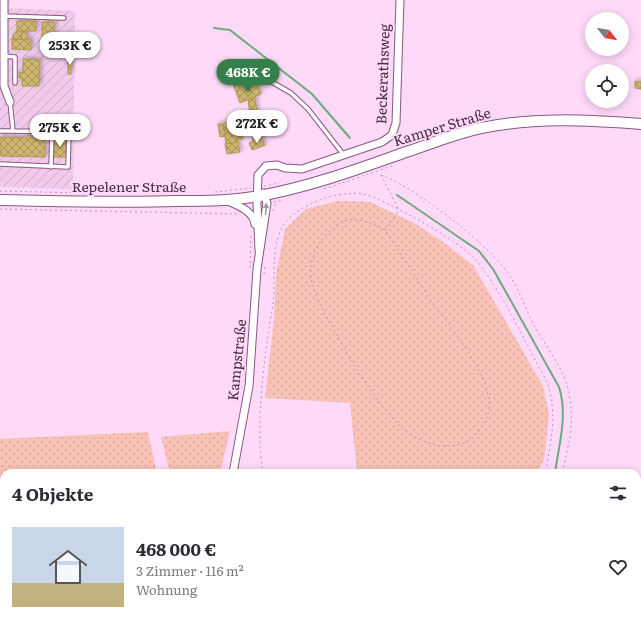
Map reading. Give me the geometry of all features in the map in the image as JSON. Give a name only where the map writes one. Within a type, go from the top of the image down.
[{"type":"main road","name":"Kamper Straße","points":[[260,193],[336,177],[479,128],[513,122],[583,119],[641,124]]},
{"type":"main road","name":"Repelener Straße","points":[[0,200],[131,202],[226,200],[260,193]]},
{"type":"street","points":[[4,0],[4,86],[10,102]]},
{"type":"street","name":"Beckerathsweg","points":[[260,193],[258,175],[266,166],[276,164],[285,168],[302,169],[343,154],[386,141],[394,132],[400,0]]},
{"type":"street","name":"Kampstraße","points":[[254,233],[260,193]]},
{"type":"street","name":"Kampstraße","points":[[234,469],[249,386],[259,250],[267,203],[260,193]]},
{"type":"street","name":"Kampstraße","points":[[226,200],[242,207],[254,218],[254,233],[259,250]]},
{"type":"lane","points":[[4,16],[64,18]]},
{"type":"lane","points":[[4,56],[15,57],[15,83]]},
{"type":"lane","points":[[251,70],[291,92],[308,109],[343,154]]},
{"type":"lane","points":[[10,102],[13,131]]},
{"type":"lane","points":[[0,131],[69,132],[68,167],[0,164]]},
{"type":"lane","points":[[51,166],[52,132]]},
{"type":"path","points":[[322,190],[358,179],[397,164]]},
{"type":"path","points":[[400,210],[381,175],[392,179],[419,196],[448,218],[489,251],[512,279],[536,330],[556,361],[568,392],[572,430],[563,469]]},
{"type":"path","points":[[262,469],[259,453],[261,408],[266,351],[274,300],[274,270],[278,239],[290,216],[303,206],[332,196],[362,194],[400,210],[426,224],[474,258],[487,276],[547,382],[552,397],[553,431],[546,469]]},
{"type":"path","points":[[276,202],[286,199]]},
{"type":"path","points":[[0,209],[243,215]]},
{"type":"path","points":[[384,230],[400,210]]},
{"type":"path","points":[[350,219],[374,223],[384,230],[467,351],[486,385],[490,401],[488,414],[483,427],[475,436],[464,443],[441,446],[425,442],[411,434],[396,422],[374,396],[315,298],[310,274],[312,258],[325,235],[337,224],[350,219]]},
{"type":"path","points":[[250,273],[254,233]]},
{"type":"path","points":[[241,389],[243,375]]},
{"type":"shaded area","points":[[0,0],[10,0],[9,8],[75,11],[73,189],[0,187]]},
{"type":"shaded area","points":[[338,201],[370,202],[414,223],[443,242],[473,265],[543,386],[549,414],[544,460],[538,469],[357,469],[350,403],[265,398],[274,319],[276,275],[285,229],[306,209]]},
{"type":"shaded area","points":[[230,431],[221,469],[169,469],[161,437]]},
{"type":"shaded area","points":[[148,432],[156,469],[0,469],[0,439]]},
{"type":"building","points":[[17,21],[36,21],[36,31],[17,31]]},
{"type":"building","points":[[42,22],[54,22],[54,50],[42,50]]},
{"type":"building","points":[[17,31],[22,31],[21,40],[13,39],[13,35]]},
{"type":"building","points":[[22,31],[27,31],[27,40],[21,40]]},
{"type":"building","points":[[12,39],[31,40],[31,50],[12,49]]},
{"type":"building","points":[[68,57],[71,57],[71,74],[68,74]]},
{"type":"building","points":[[23,59],[40,60],[39,86],[22,86],[22,78],[19,78],[19,72],[23,73]]},
{"type":"building","points":[[253,75],[257,83],[236,92],[233,84]]},
{"type":"building","points":[[635,81],[641,82],[641,89],[635,88]]},
{"type":"building","points":[[257,83],[261,94],[240,103],[236,92]]},
{"type":"building","points":[[255,97],[257,112],[250,113],[248,100]]},
{"type":"building","points":[[257,112],[260,128],[253,129],[250,113]]},
{"type":"building","points":[[241,121],[243,139],[238,139],[235,122]]},
{"type":"building","points":[[235,122],[238,142],[226,144],[223,124]]},
{"type":"building","points":[[218,124],[223,124],[225,136],[220,137]]},
{"type":"building","points":[[260,128],[260,130],[253,132],[253,129]]},
{"type":"building","points":[[260,130],[262,138],[253,141],[252,132]]},
{"type":"building","points":[[27,135],[31,135],[31,138],[45,138],[45,157],[0,156],[0,137],[27,138]]},
{"type":"building","points":[[54,138],[66,138],[66,157],[54,157]]},
{"type":"building","points":[[262,138],[265,145],[252,150],[249,143]]},
{"type":"building","points":[[238,142],[240,152],[227,154],[225,144]]},
{"type":"waterway","points":[[214,28],[230,30],[312,94],[350,138]]},
{"type":"waterway","points":[[397,195],[479,251],[493,269],[559,387],[562,398],[563,419],[556,469]]}]
